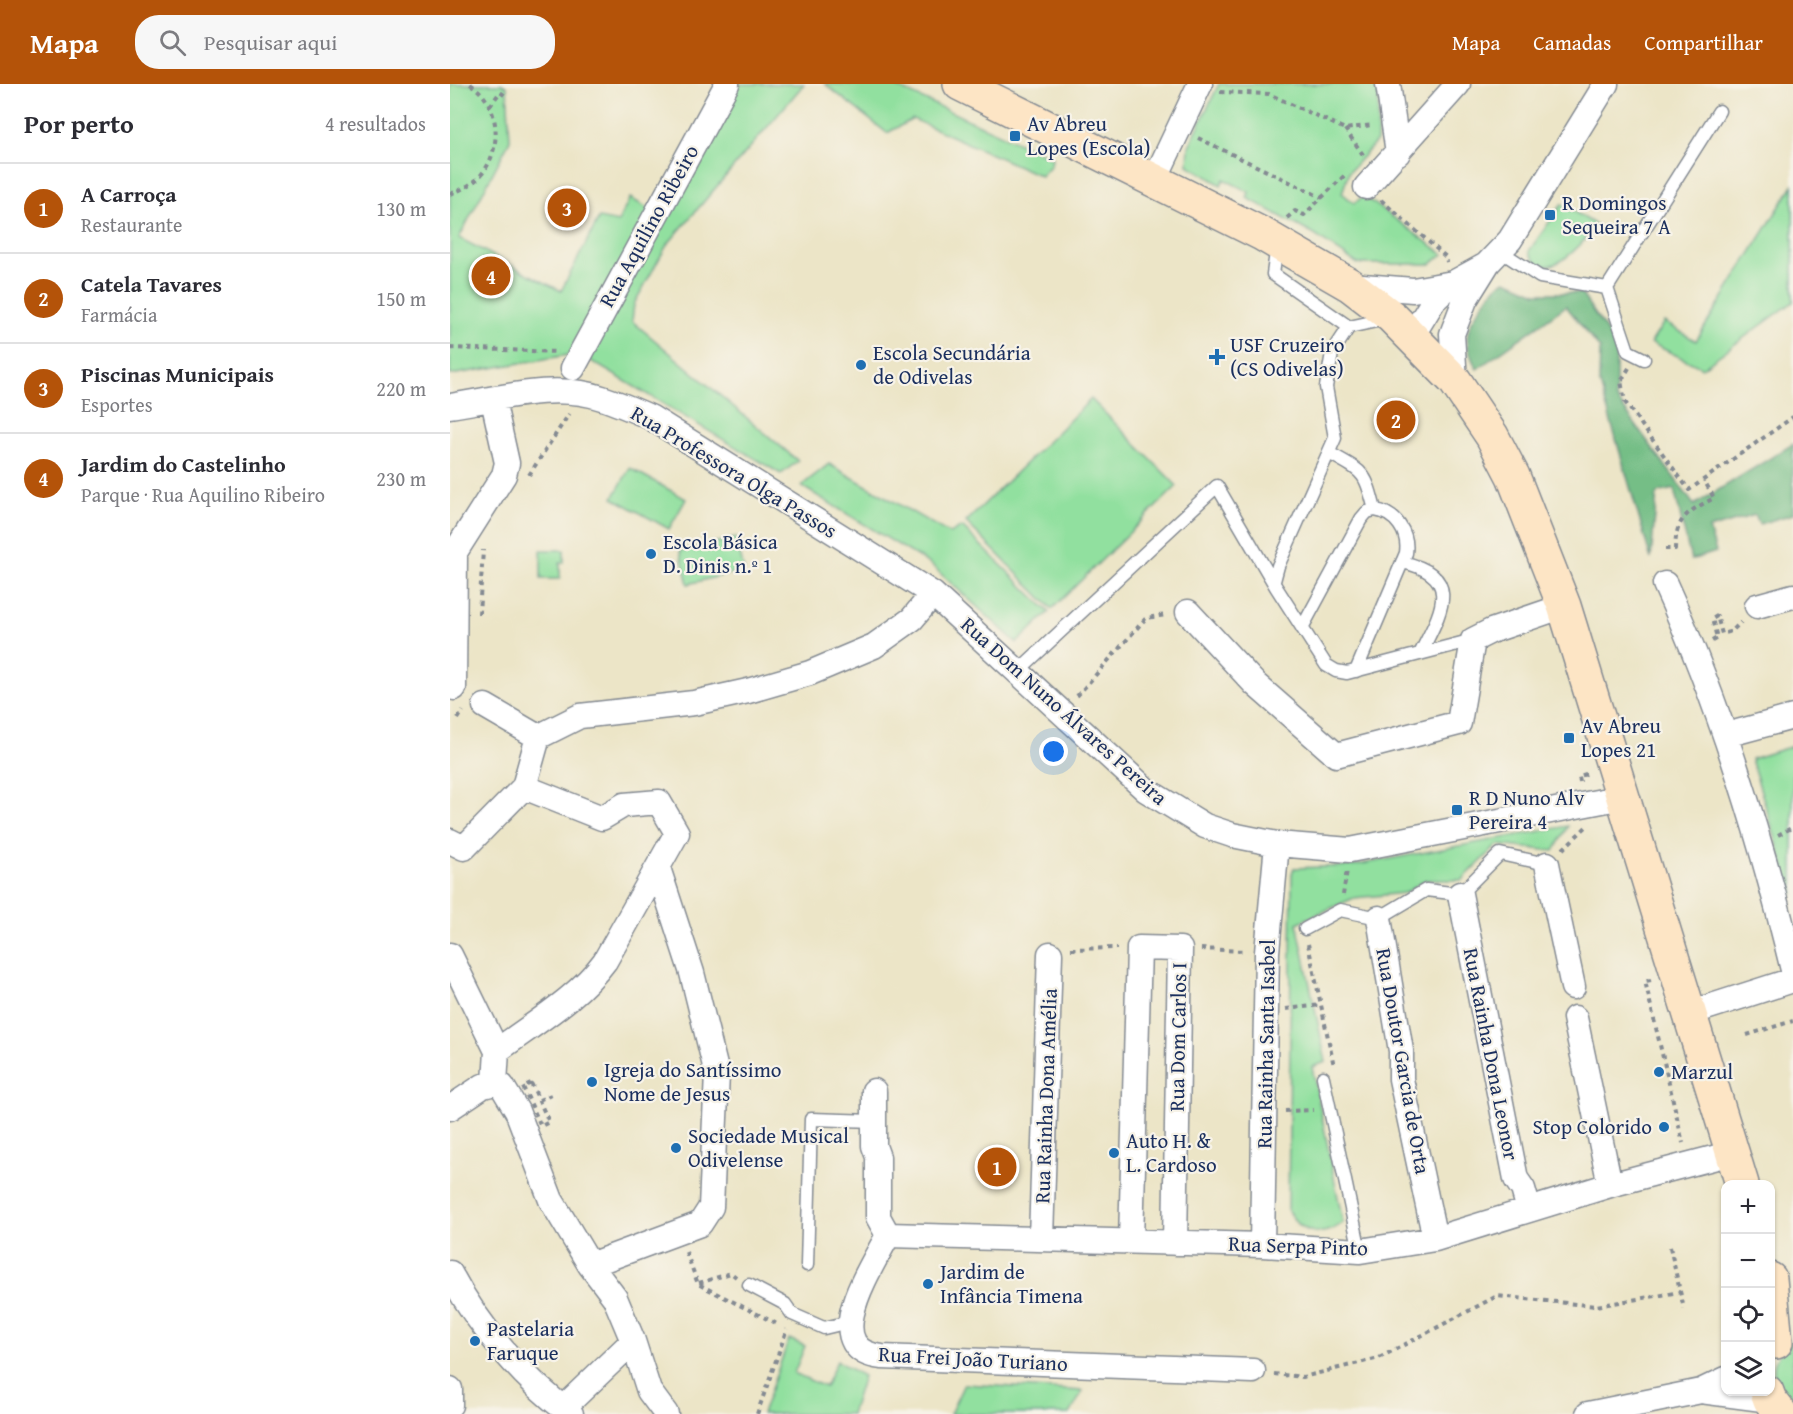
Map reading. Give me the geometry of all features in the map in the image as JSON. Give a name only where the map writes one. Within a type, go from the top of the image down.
[{"type":"main road","points":[[960,84],[1155,179],[1280,232],[1402,326],[1455,381],[1492,436],[1513,476],[1564,606],[1740,1180]]},
{"type":"main road","points":[[1775,1284],[1793,1304]]},
{"type":"main road","points":[[1772,1288],[1780,1341]]},
{"type":"street","name":"Rua Aquilino Ribeiro","points":[[577,360],[727,84]]},
{"type":"street","points":[[1388,84],[1398,153]]},
{"type":"street","points":[[1366,187],[1458,84]]},
{"type":"street","points":[[1402,326],[1429,332],[1459,291],[1510,240],[1606,84]]},
{"type":"street","points":[[1155,179],[1198,87]]},
{"type":"street","points":[[1350,285],[1459,291]]},
{"type":"street","points":[[1455,381],[1452,334],[1459,291]]},
{"type":"street","name":"Rua Professora Olga Passos","points":[[450,406],[534,393],[578,393],[601,397],[650,417],[933,594]]},
{"type":"street","points":[[450,686],[454,688],[452,556],[504,475],[507,463],[493,400]]},
{"type":"street","points":[[1665,584],[1696,651],[1786,910],[1793,970]]},
{"type":"street","points":[[457,845],[524,787],[538,737],[580,716],[694,703],[748,691],[810,673],[874,646],[912,619],[933,594]]},
{"type":"street","name":"Rua Dom Nuno Álvares Pereira","points":[[933,594],[1146,790],[1205,825],[1232,835],[1277,844],[1350,850],[1623,797]]},
{"type":"street","points":[[1757,606],[1793,596]]},
{"type":"street","points":[[1188,612],[1255,684],[1336,755],[1459,723],[1473,640],[1491,631],[1564,606]]},
{"type":"street","points":[[485,706],[538,737]]},
{"type":"street","points":[[1726,735],[1793,717]]},
{"type":"street","points":[[497,1051],[580,990],[594,976],[677,833],[659,802],[624,805],[602,818],[524,787]]},
{"type":"street","name":"Rua Rainha Santa Isabel","points":[[1262,1245],[1267,952],[1277,844]]},
{"type":"street","points":[[1547,864],[1573,987]]},
{"type":"street","points":[[590,1264],[700,1224],[711,1208],[717,1074],[692,973],[658,868]]},
{"type":"street","name":"Rua Rainha Dona Leonor","points":[[1460,894],[1516,1179],[1523,1189],[1528,1210]]},
{"type":"street","name":"Rua Doutor Garcia de Orta","points":[[1378,918],[1401,1051],[1401,1079],[1435,1239]]},
{"type":"street","name":"Rua Dom Carlos I","points":[[1131,1241],[1139,948],[1180,949],[1174,1242]]},
{"type":"street","name":"Rua Rainha Dona Amélia","points":[[1041,1239],[1050,954]]},
{"type":"street","points":[[450,955],[497,1051],[495,1083]]},
{"type":"street","points":[[1690,1012],[1793,980]]},
{"type":"street","points":[[1575,1018],[1610,1185]]},
{"type":"street","points":[[450,1108],[483,1086],[495,1083],[502,1086],[517,1111],[551,1200],[590,1264],[615,1298],[633,1341],[649,1390],[666,1414]]},
{"type":"street","points":[[849,1322],[853,1305],[888,1235],[878,1216],[878,1157],[874,1146],[874,1090]]},
{"type":"street","name":"Rua Serpa Pinto","points":[[888,1235],[1174,1242],[1360,1251],[1435,1239],[1610,1185],[1732,1153]]},
{"type":"street","points":[[453,1285],[501,1347],[557,1409],[633,1341]]},
{"type":"street","name":"Rua Frei João Turiano","points":[[849,1322],[857,1345],[875,1357],[1253,1371]]},
{"type":"street","points":[[1588,1414],[1701,1391],[1721,1381]]},
{"type":"street","points":[[450,1389],[450,1405]]},
{"type":"street","points":[[1701,1391],[1773,1402]]},
{"type":"lane","points":[[1606,288],[1719,111]]},
{"type":"lane","points":[[1280,232],[1273,274],[1349,327],[1402,326]]},
{"type":"lane","points":[[1494,257],[1540,278],[1606,288]]},
{"type":"lane","points":[[1606,288],[1628,351],[1640,357]]},
{"type":"lane","points":[[1274,581],[1278,566],[1329,453],[1335,432],[1326,387],[1332,353],[1349,327]]},
{"type":"lane","points":[[1329,453],[1362,472],[1368,483],[1375,510]]},
{"type":"lane","points":[[1017,672],[1217,486],[1326,665],[1336,671],[1356,671],[1473,640]]},
{"type":"lane","points":[[1302,628],[1361,519],[1367,512],[1381,511],[1404,530],[1407,543],[1402,562],[1356,671]]},
{"type":"lane","points":[[1402,562],[1427,571],[1438,582],[1443,596],[1442,608],[1420,654]]},
{"type":"lane","points":[[1305,929],[1340,910],[1378,918],[1426,890],[1460,894],[1500,854],[1547,864]]},
{"type":"lane","points":[[1323,1077],[1360,1251]]},
{"type":"lane","points":[[807,1265],[811,1119],[874,1121]]},
{"type":"lane","points":[[749,1285],[785,1304],[792,1314],[824,1328],[849,1322]]},
{"type":"path","points":[[450,194],[467,188],[484,172],[494,151],[496,129],[490,106],[470,84]]},
{"type":"path","points":[[1198,87],[1269,94],[1345,129],[1364,156]]},
{"type":"path","points":[[490,106],[500,92],[507,97]]},
{"type":"path","points":[[1345,129],[1394,123]]},
{"type":"path","points":[[1179,128],[1323,198]]},
{"type":"path","points":[[1280,232],[1295,211],[1304,215],[1318,202]]},
{"type":"path","points":[[1398,215],[1446,257],[1459,291]]},
{"type":"path","points":[[450,348],[577,360]]},
{"type":"path","points":[[1640,357],[1621,381],[1625,402],[1689,490],[1793,417]]},
{"type":"path","points":[[522,485],[567,419],[578,393]]},
{"type":"path","points":[[1665,549],[1675,549],[1678,525],[1686,513],[1714,498],[1704,480]]},
{"type":"path","points":[[479,623],[484,541]]},
{"type":"path","points":[[1062,712],[1146,618],[1188,612]]},
{"type":"path","points":[[1717,638],[1712,619],[1717,616],[1722,634],[1728,632]]},
{"type":"path","points":[[1340,910],[1350,850]]},
{"type":"path","points":[[1305,929],[1336,1074],[1323,1077]]},
{"type":"path","points":[[1050,954],[1080,948],[1139,948]]},
{"type":"path","points":[[1204,949],[1246,951]]},
{"type":"path","points":[[1660,977],[1645,981],[1688,1165]]},
{"type":"path","points":[[1266,1012],[1321,1005]]},
{"type":"path","points":[[1747,1035],[1793,1021]]},
{"type":"path","points":[[539,1100],[551,1095]]},
{"type":"path","points":[[1264,1113],[1330,1108]]},
{"type":"path","points":[[679,1232],[698,1284],[787,1329],[757,1414]]},
{"type":"path","points":[[1670,1247],[1684,1309]]},
{"type":"path","points":[[698,1284],[731,1273],[749,1285]]},
{"type":"path","points":[[1253,1371],[1302,1377],[1379,1358],[1497,1296],[1596,1306],[1680,1292]]},
{"type":"green space","points":[[450,84],[502,84],[507,87],[510,140],[459,238],[561,291],[599,218],[618,222],[630,198],[655,212],[580,353],[450,375]]},
{"type":"green space","points":[[735,84],[804,84],[667,245],[634,304],[632,321],[798,461],[781,474],[586,358]]},
{"type":"green space","points":[[825,84],[890,84],[1052,158],[1051,165],[1041,176],[913,119],[887,133]]},
{"type":"green space","points":[[1219,84],[1372,84],[1379,87],[1377,141],[1349,172],[1342,193],[1354,203],[1364,196],[1443,254],[1431,264],[1358,264],[1313,234],[1247,198],[1249,192],[1224,179],[1221,185],[1188,165],[1189,146]]},
{"type":"green space","points":[[1793,185],[1793,302],[1702,368],[1651,343],[1664,322],[1696,341]]},
{"type":"green space","points":[[1562,204],[1596,225],[1574,251],[1564,259],[1545,266],[1536,262],[1529,251]]},
{"type":"green space","points":[[1506,280],[1536,293],[1581,293],[1616,345],[1616,398],[1694,505],[1793,444],[1793,514],[1759,524],[1755,515],[1709,529],[1716,552],[1691,560],[1674,489],[1657,493],[1651,559],[1599,381],[1600,349],[1566,306],[1477,369],[1467,341],[1470,325],[1493,291]]},
{"type":"green space","points":[[1091,399],[1177,486],[1052,609],[966,522]]},
{"type":"green space","points":[[829,464],[950,534],[962,527],[1049,612],[1017,643],[930,564],[801,486]]},
{"type":"green space","points":[[630,468],[686,499],[669,529],[613,498]]},
{"type":"green space","points":[[736,538],[744,570],[688,584],[680,551]]},
{"type":"green space","points":[[541,550],[564,550],[564,562],[560,563],[560,579],[541,579]]},
{"type":"green space","points":[[1793,746],[1793,895],[1751,759]]},
{"type":"green space","points":[[1568,826],[1554,851],[1498,845],[1462,880],[1425,880],[1405,893],[1354,898],[1297,923],[1326,1062],[1312,1067],[1343,1223],[1320,1232],[1312,1232],[1299,1225],[1288,1211],[1292,874],[1294,868],[1351,866]]},
{"type":"green space","points":[[789,1339],[805,1346],[794,1373],[825,1387],[837,1361],[863,1376],[851,1414],[762,1414]]},
{"type":"green space","points":[[1793,1339],[1793,1406],[1779,1389],[1775,1376],[1775,1364],[1784,1347]]},
{"type":"green space","points":[[964,1384],[1083,1391],[1070,1414],[950,1414]]},
{"type":"place","name":"Av Abreu Lopes (Escola)","points":[[1015,136]]},
{"type":"place","name":"Piscinas Municipais","points":[[567,208]]},
{"type":"place","name":"R Domingos Sequeira 7 A","points":[[1550,215]]},
{"type":"place","name":"Jardim do Castelinho","points":[[491,276]]},
{"type":"place","name":"USF Cruzeiro (CS Odivelas)","points":[[1217,357]]},
{"type":"place","name":"Escola Secundária de Odivelas","points":[[861,365]]},
{"type":"place","name":"Catela Tavares","points":[[1396,420]]},
{"type":"place","name":"Escola Básica D. Dinis n.º 1","points":[[651,554]]},
{"type":"place","name":"Av Abreu Lopes 21","points":[[1569,738]]},
{"type":"place","name":"R D Nuno Alv Pereira 4","points":[[1457,810]]},
{"type":"place","name":"Marzul","points":[[1659,1072]]},
{"type":"place","name":"Igreja do Santíssimo Nome de Jesus","points":[[592,1082]]},
{"type":"place","name":"Stop Colorido","points":[[1664,1127]]},
{"type":"place","name":"Sociedade Musical Odivelense","points":[[676,1148]]},
{"type":"place","name":"Auto H. & L. Cardoso","points":[[1114,1153]]},
{"type":"place","name":"A Carroça","points":[[997,1167]]},
{"type":"place","name":"Jardim de Infância Timena","points":[[928,1284]]},
{"type":"place","name":"Pastelaria Faruque","points":[[475,1341]]}]
